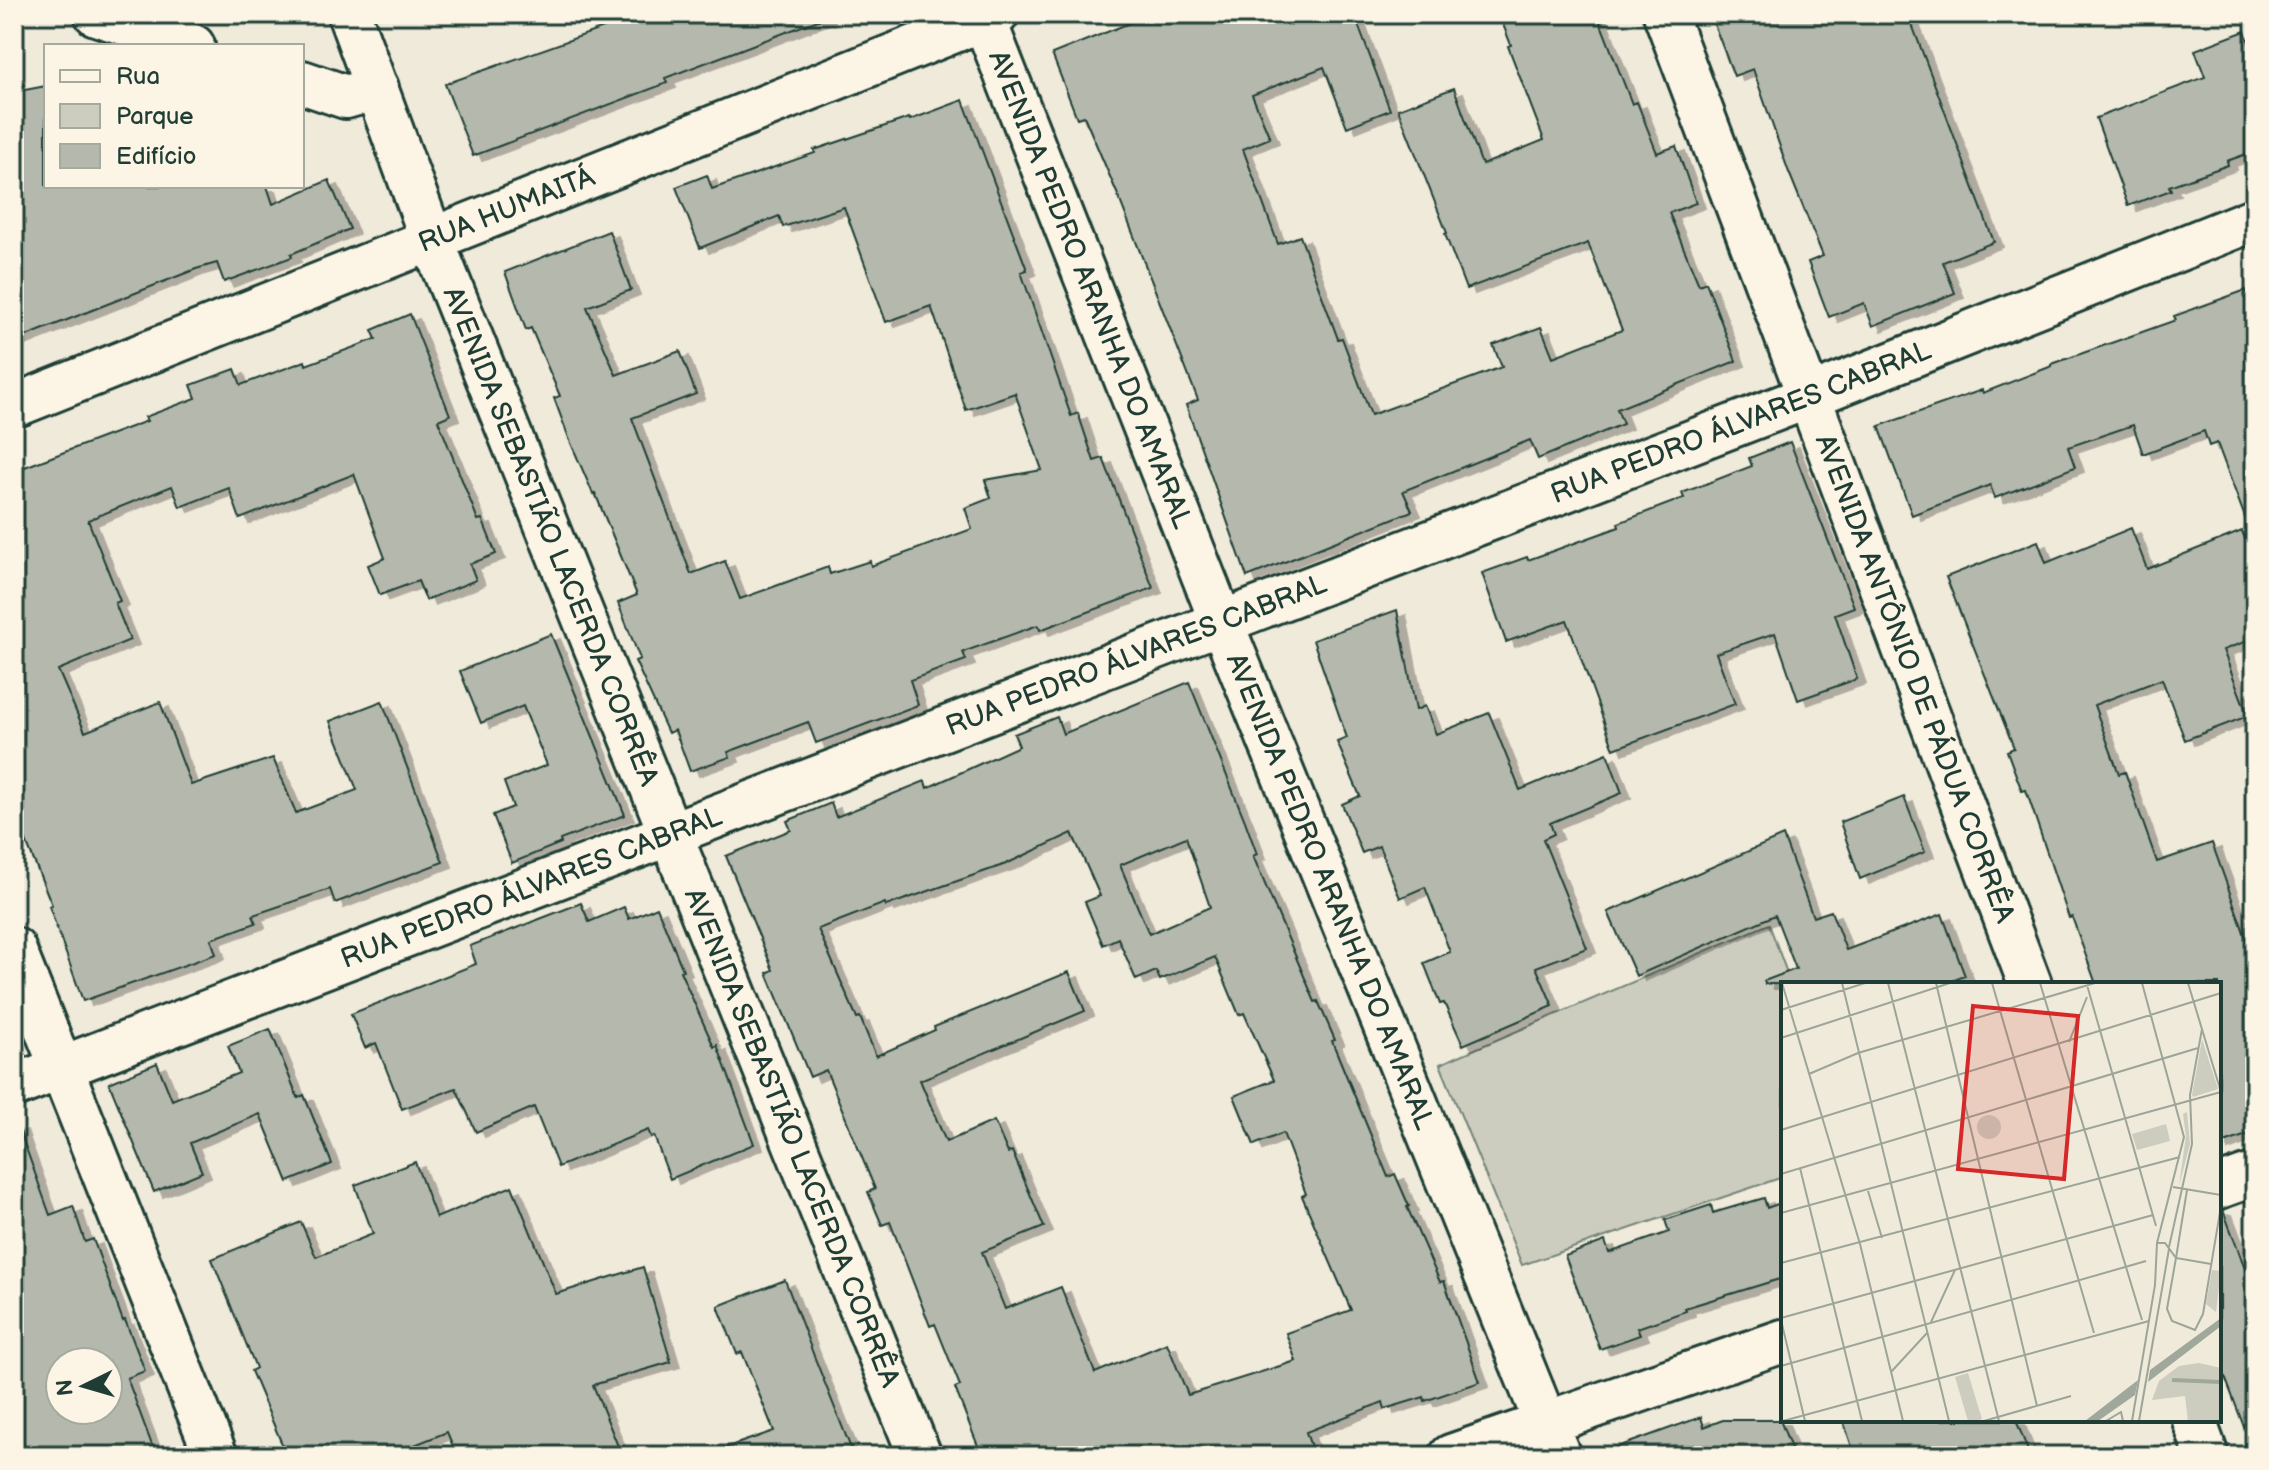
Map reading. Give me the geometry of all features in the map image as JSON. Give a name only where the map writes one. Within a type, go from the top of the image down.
[{"type":"street","points":[[96,14],[187,44]]},
{"type":"street","name":"AVENIDA SEBASTIÃO LACERDA CORRÊA","points":[[349,14],[432,240],[920,1456]]},
{"type":"street","name":"AVENIDA ANTÔNIO DE PÁDUA CORRÊA","points":[[1665,14],[2029,982]]},
{"type":"street","name":"RUA HUMAITÁ","points":[[14,406],[988,16]]},
{"type":"street","name":"AVENIDA PEDRO ARANHA DO AMARAL","points":[[988,16],[1221,621],[1552,1440]]},
{"type":"street","points":[[304,83],[346,97],[377,88]]},
{"type":"street","name":"RUA PEDRO ÁLVARES CABRAL","points":[[14,1086],[1808,397],[2255,219]]},
{"type":"street","points":[[14,949],[216,1456]]},
{"type":"street","points":[[2221,1186],[2255,1174]]},
{"type":"street","points":[[1451,1456],[1552,1440],[1781,1342]]},
{"type":"street","points":[[2195,1422],[2207,1456]]},
{"type":"green space","points":[[1769,924],[1790,982],[1781,982],[1781,1178],[1522,1265],[1440,1064]]},
{"type":"building","points":[[643,14],[826,14],[826,17],[665,78],[667,83],[473,156],[445,84]]},
{"type":"building","points":[[1152,14],[1354,14],[1390,110],[1347,127],[1324,67],[1252,95],[1270,138],[1243,149],[1278,244],[1300,236],[1338,339],[1342,338],[1371,415],[1502,367],[1493,345],[1541,327],[1553,357],[1622,330],[1588,243],[1466,289],[1398,109],[1454,88],[1482,165],[1544,140],[1499,14],[1597,14],[1632,104],[1637,102],[1657,153],[1676,146],[1696,203],[1669,213],[1699,285],[1706,282],[1736,361],[1617,409],[1623,424],[1538,459],[1530,440],[1403,491],[1412,511],[1247,577],[1186,405],[1198,400],[1117,193],[1084,116],[1077,118],[1052,54]]},
{"type":"building","points":[[1710,14],[1908,14],[1994,242],[1943,262],[1955,293],[1873,326],[1864,303],[1829,317],[1808,262],[1823,256],[1788,170],[1753,69],[1734,76]]},
{"type":"building","points":[[2245,31],[2255,59],[2255,151],[2227,161],[2228,165],[2169,186],[2171,190],[2128,206],[2096,118],[2205,77],[2195,50]]},
{"type":"building","points":[[44,86],[44,188],[268,188],[273,204],[329,180],[350,229],[291,254],[292,257],[224,282],[217,263],[196,269],[14,341],[14,92]]},
{"type":"building","points":[[963,100],[1027,270],[1021,272],[1071,416],[1078,413],[1094,461],[1103,458],[1153,588],[1040,630],[1038,625],[963,652],[966,660],[910,680],[918,705],[816,743],[808,722],[728,752],[730,757],[690,771],[675,730],[668,733],[635,661],[640,659],[618,603],[637,595],[570,441],[554,398],[560,396],[531,328],[526,330],[505,272],[609,231],[631,290],[587,307],[616,375],[680,351],[696,394],[632,418],[691,574],[725,561],[740,599],[828,567],[830,574],[870,561],[871,566],[972,529],[965,508],[991,498],[985,480],[1042,470],[1015,393],[966,410],[931,306],[886,322],[844,207],[783,227],[779,216],[700,248],[676,187],[707,175],[712,189],[815,153],[814,150]]},
{"type":"building","points":[[2246,290],[2255,315],[2255,536],[2252,536],[2217,443],[2209,446],[2204,431],[2143,454],[2133,425],[2068,447],[2075,467],[1995,498],[1990,485],[1912,515],[1879,426],[1982,390],[1983,393],[2052,364],[2176,320],[2174,316]]},
{"type":"building","points":[[410,314],[450,415],[438,420],[478,520],[482,519],[496,554],[470,564],[476,580],[426,600],[418,581],[380,595],[368,565],[385,558],[354,474],[240,519],[229,488],[180,507],[172,486],[88,520],[120,601],[115,603],[130,640],[58,670],[85,732],[160,702],[191,785],[273,758],[296,813],[357,790],[330,721],[382,701],[443,862],[335,903],[330,889],[253,915],[256,923],[211,939],[216,954],[83,1001],[49,906],[52,905],[14,812],[14,471],[147,421],[145,417],[196,398],[191,385],[235,369],[241,385],[305,361],[306,365],[376,339],[372,330]]},
{"type":"building","points":[[1790,442],[1854,607],[1835,614],[1857,679],[1798,700],[1775,633],[1716,653],[1735,704],[1614,749],[1567,620],[1506,642],[1482,573],[1619,527],[1618,523],[1684,498],[1682,493],[1752,466],[1749,458]]},
{"type":"building","points":[[2131,528],[2147,569],[2242,531],[2255,563],[2255,638],[2223,650],[2248,716],[2185,740],[2162,679],[2094,705],[2119,774],[2125,772],[2157,862],[2212,843],[2255,963],[2255,1132],[2221,1144],[2221,982],[2095,982],[2072,917],[2069,918],[2026,790],[2022,791],[2007,751],[2014,748],[1946,577],[2038,541],[2046,563]]},
{"type":"building","points":[[1397,610],[1416,710],[1425,706],[1436,734],[1489,713],[1520,790],[1607,753],[1622,793],[1550,823],[1554,834],[1543,839],[1587,948],[1536,967],[1553,1006],[1463,1045],[1444,1003],[1440,1004],[1424,963],[1450,952],[1425,887],[1400,898],[1379,846],[1362,853],[1342,804],[1360,796],[1337,742],[1347,738],[1313,640]]},
{"type":"building","points":[[551,634],[625,815],[560,840],[561,843],[512,863],[493,815],[513,807],[504,782],[547,765],[523,706],[481,723],[460,671]]},
{"type":"building","points":[[1189,682],[1245,821],[1257,854],[1253,856],[1315,1002],[1318,1001],[1335,1040],[1332,1041],[1388,1177],[1395,1174],[1440,1282],[1444,1281],[1480,1382],[1425,1401],[1424,1397],[1385,1409],[1383,1402],[1306,1432],[1314,1456],[982,1456],[955,1388],[960,1386],[935,1324],[930,1326],[890,1222],[882,1225],[868,1192],[875,1189],[826,1070],[810,1077],[767,973],[773,970],[726,856],[791,830],[787,821],[831,803],[836,817],[925,781],[927,788],[1019,746],[1014,734],[1057,717],[1063,734]],"holes":[[[1072,833],[1100,896],[1085,902],[1103,945],[1118,938],[1136,980],[1156,971],[1160,980],[1215,957],[1239,1015],[1244,1013],[1274,1080],[1234,1096],[1254,1145],[1283,1133],[1306,1194],[1302,1196],[1351,1310],[1286,1333],[1296,1361],[1188,1395],[1167,1343],[1095,1373],[1061,1287],[1005,1309],[982,1252],[1044,1227],[1012,1151],[1008,1153],[994,1121],[946,1142],[920,1080],[1085,1011],[1069,972],[934,1027],[935,1030],[876,1056],[818,929],[885,903],[886,906],[1006,864]],[[1186,837],[1210,907],[1149,934],[1120,865]]]},
{"type":"building","points":[[1904,797],[1925,852],[1860,879],[1840,822]]},
{"type":"building","points":[[1783,836],[1813,917],[1831,911],[1846,950],[1942,914],[1965,976],[1949,982],[1765,984],[1764,981],[1796,969],[1775,915],[1636,976],[1608,912]]},
{"type":"building","points":[[581,903],[589,922],[624,907],[629,919],[657,907],[683,970],[680,971],[714,1047],[717,1045],[754,1144],[670,1179],[654,1136],[651,1137],[648,1130],[558,1167],[534,1107],[476,1132],[456,1088],[402,1109],[376,1043],[365,1048],[351,1014],[476,964],[470,946]]},
{"type":"building","points":[[270,1029],[298,1098],[304,1095],[332,1164],[288,1182],[260,1114],[190,1143],[202,1172],[154,1192],[109,1083],[157,1063],[172,1100],[239,1073],[228,1046]]},
{"type":"building","points":[[14,1126],[18,1126],[50,1215],[73,1206],[85,1242],[93,1239],[145,1371],[127,1378],[156,1456],[26,1456],[14,1420]]},
{"type":"building","points":[[415,1162],[436,1218],[512,1186],[556,1294],[643,1267],[671,1362],[593,1385],[622,1456],[457,1456],[447,1432],[387,1456],[287,1456],[251,1371],[256,1368],[212,1259],[301,1222],[316,1257],[373,1234],[355,1185]]},
{"type":"building","points":[[1764,1198],[1767,1208],[1781,1203],[1781,1279],[1685,1308],[1686,1311],[1637,1328],[1640,1335],[1600,1349],[1565,1256],[1605,1241],[1609,1253],[1669,1232],[1665,1220],[1711,1205],[1713,1213]]},
{"type":"building","points":[[2221,1210],[2255,1295],[2255,1447],[2252,1448],[2221,1366]]},
{"type":"building","points":[[785,1280],[854,1456],[717,1456],[716,1451],[774,1431],[742,1352],[737,1354],[718,1306]]},
{"type":"building","points":[[1701,1417],[1704,1427],[1723,1420],[1780,1420],[1794,1456],[1604,1456],[1604,1452]]},
{"type":"building","points":[[1844,1422],[2017,1422],[2030,1456],[1855,1456]]}]
